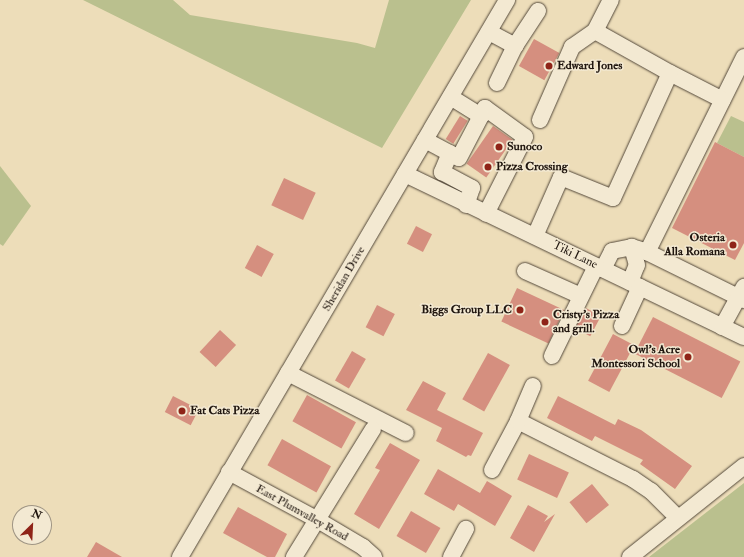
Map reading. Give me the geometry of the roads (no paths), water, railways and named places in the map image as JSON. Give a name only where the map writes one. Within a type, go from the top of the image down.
[{"type":"street","name":"Sheridan Drive","points":[[180,557],[507,0]]},
{"type":"street","points":[[540,120],[572,47],[596,31],[611,0]]},
{"type":"street","points":[[497,83],[515,46],[538,11]]},
{"type":"street","points":[[596,31],[670,73],[723,100]]},
{"type":"street","points":[[489,32],[515,46]]},
{"type":"street","points":[[647,252],[744,57]]},
{"type":"street","points":[[535,236],[561,177],[613,198],[670,73]]},
{"type":"street","points":[[450,97],[482,116]]},
{"type":"street","points":[[425,140],[458,158],[485,108],[525,136],[486,214]]},
{"type":"street","points":[[450,153],[442,172],[472,188],[466,205]]},
{"type":"street","name":"Tiki Lane","points":[[405,174],[466,205],[600,267],[744,338]]},
{"type":"street","points":[[622,326],[635,284],[637,265],[632,247]]},
{"type":"street","points":[[552,356],[581,296],[600,267],[612,251],[632,247],[647,252],[742,295],[722,327]]},
{"type":"street","points":[[525,271],[581,296]]},
{"type":"street","points":[[288,373],[406,433]]},
{"type":"street","points":[[492,470],[518,421],[533,386]]},
{"type":"street","points":[[518,421],[632,479],[651,491],[678,518]]},
{"type":"street","points":[[294,557],[316,519],[373,429]]},
{"type":"street","points":[[630,557],[744,466]]},
{"type":"street","name":"East Plumvalley Road","points":[[229,472],[316,519],[363,547],[374,557]]},
{"type":"street","points":[[451,557],[466,529]]},
{"type":"place","name":"Edward Jones","points":[[549,66]]},
{"type":"place","name":"Sunoco","points":[[499,147]]},
{"type":"place","name":"Pizza Crossing","points":[[488,167]]},
{"type":"place","name":"Osteria Alla Romana","points":[[733,245]]},
{"type":"place","name":"Biggs Group LLC","points":[[520,310]]},
{"type":"place","name":"Cristy's Pizza and grill.","points":[[545,322]]},
{"type":"place","name":"Owl's Acre Montessori School","points":[[688,357]]},
{"type":"place","name":"Fat Cats Pizza","points":[[182,411]]}]
